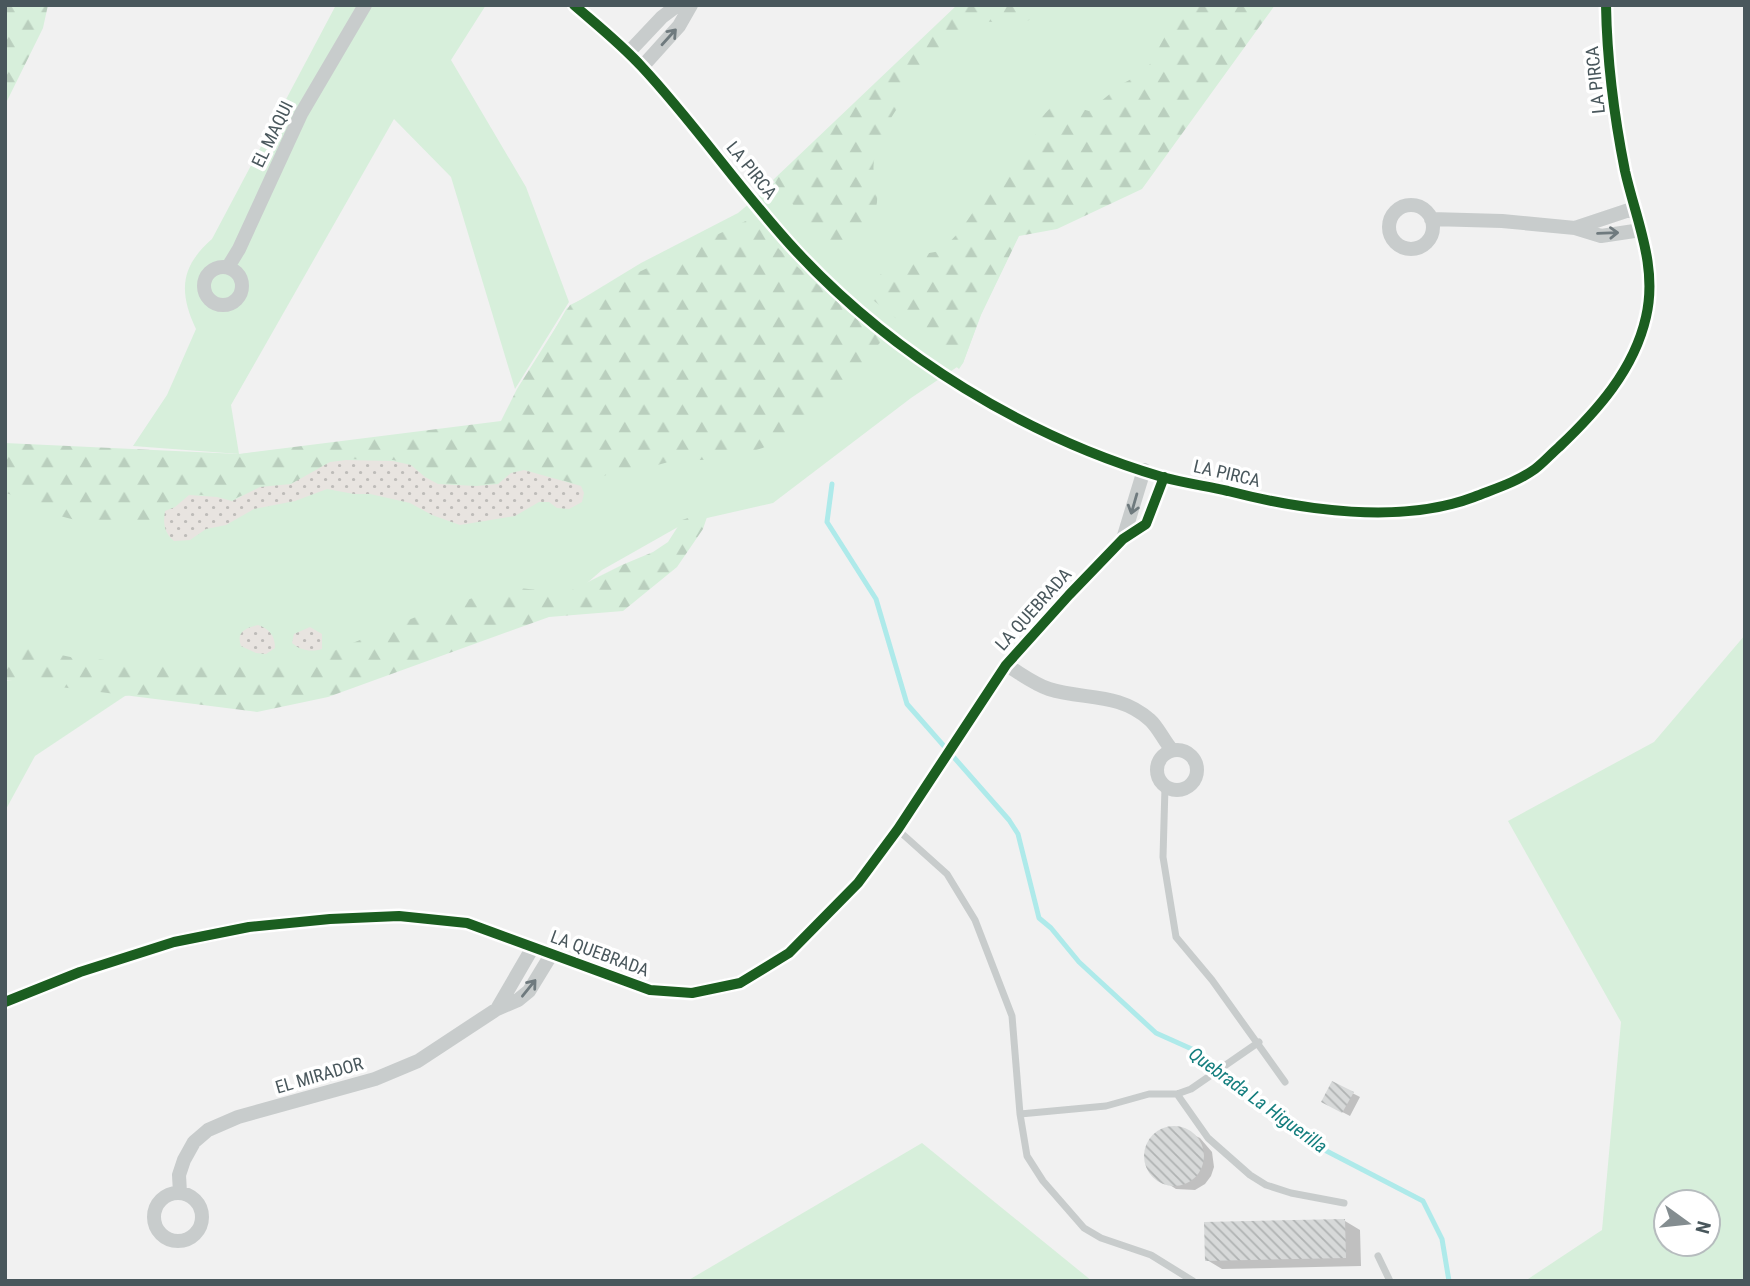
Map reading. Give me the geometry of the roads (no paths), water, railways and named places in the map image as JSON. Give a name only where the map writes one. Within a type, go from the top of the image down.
[{"type":"street","name":"EL MAQUI","points":[[228,267],[239,249],[301,114],[365,5]]},
{"type":"street","name":"EL MAQUI","points":[[357,20],[370,5]]},
{"type":"street","name":"LA PIRCA","points":[[574,5],[642,67],[796,251],[837,292],[882,329],[953,379],[1032,426],[1086,450],[1164,477],[1277,503],[1341,511],[1408,511],[1457,504],[1507,485],[1535,469],[1593,414],[1634,352],[1645,321],[1650,293],[1649,259],[1619,139],[1613,101],[1606,5]]},
{"type":"street","points":[[628,53],[662,17],[678,5]]},
{"type":"street","points":[[642,67],[679,26],[691,5]]},
{"type":"street","points":[[1575,228],[1635,208]]},
{"type":"street","points":[[1432,219],[1502,221],[1575,228],[1601,236],[1641,230]]},
{"type":"street","name":"LA QUEBRADA","points":[[1123,539],[1144,470]]},
{"type":"street","name":"LA QUEBRADA","points":[[5,1002],[80,972],[174,942],[249,927],[399,916],[467,923],[551,956],[650,990],[692,993],[740,983],[789,953],[858,883],[898,829],[1006,665],[1123,539],[1146,524],[1164,477]]},
{"type":"street","points":[[1006,665],[1046,688],[1075,695],[1110,698],[1132,708],[1152,721],[1172,750]]},
{"type":"street","points":[[1179,750],[1194,758],[1197,776],[1191,785],[1178,791],[1165,787],[1156,775],[1156,767],[1163,755],[1179,750]]},
{"type":"street","name":"EL MIRADOR","points":[[497,1009],[533,947]]},
{"type":"street","name":"EL MIRADOR","points":[[180,1193],[180,1175],[184,1160],[194,1142],[208,1130],[238,1117],[375,1079],[418,1061],[497,1009],[519,999],[528,991],[551,956]]},
{"type":"lane","points":[[1165,787],[1163,858],[1176,937],[1259,1042],[1285,1082]]},
{"type":"lane","points":[[898,829],[947,874],[975,920],[1012,1016],[1020,1114],[1027,1156],[1043,1181],[1084,1228],[1101,1238],[1151,1255],[1193,1281]]},
{"type":"lane","points":[[1020,1114],[1106,1106],[1149,1094],[1177,1094],[1191,1089],[1259,1042]]},
{"type":"lane","points":[[1177,1094],[1208,1138],[1250,1175],[1266,1185],[1291,1193],[1344,1203]]},
{"type":"lane","points":[[1378,1256],[1390,1281]]},
{"type":"waterway","name":"Quebrada La Higuerilla","points":[[832,484],[827,522],[876,599],[907,704],[1009,820],[1018,834],[1039,918],[1051,928],[1079,962],[1156,1033],[1194,1050],[1223,1077],[1313,1144],[1423,1201],[1442,1239],[1449,1281]]}]
